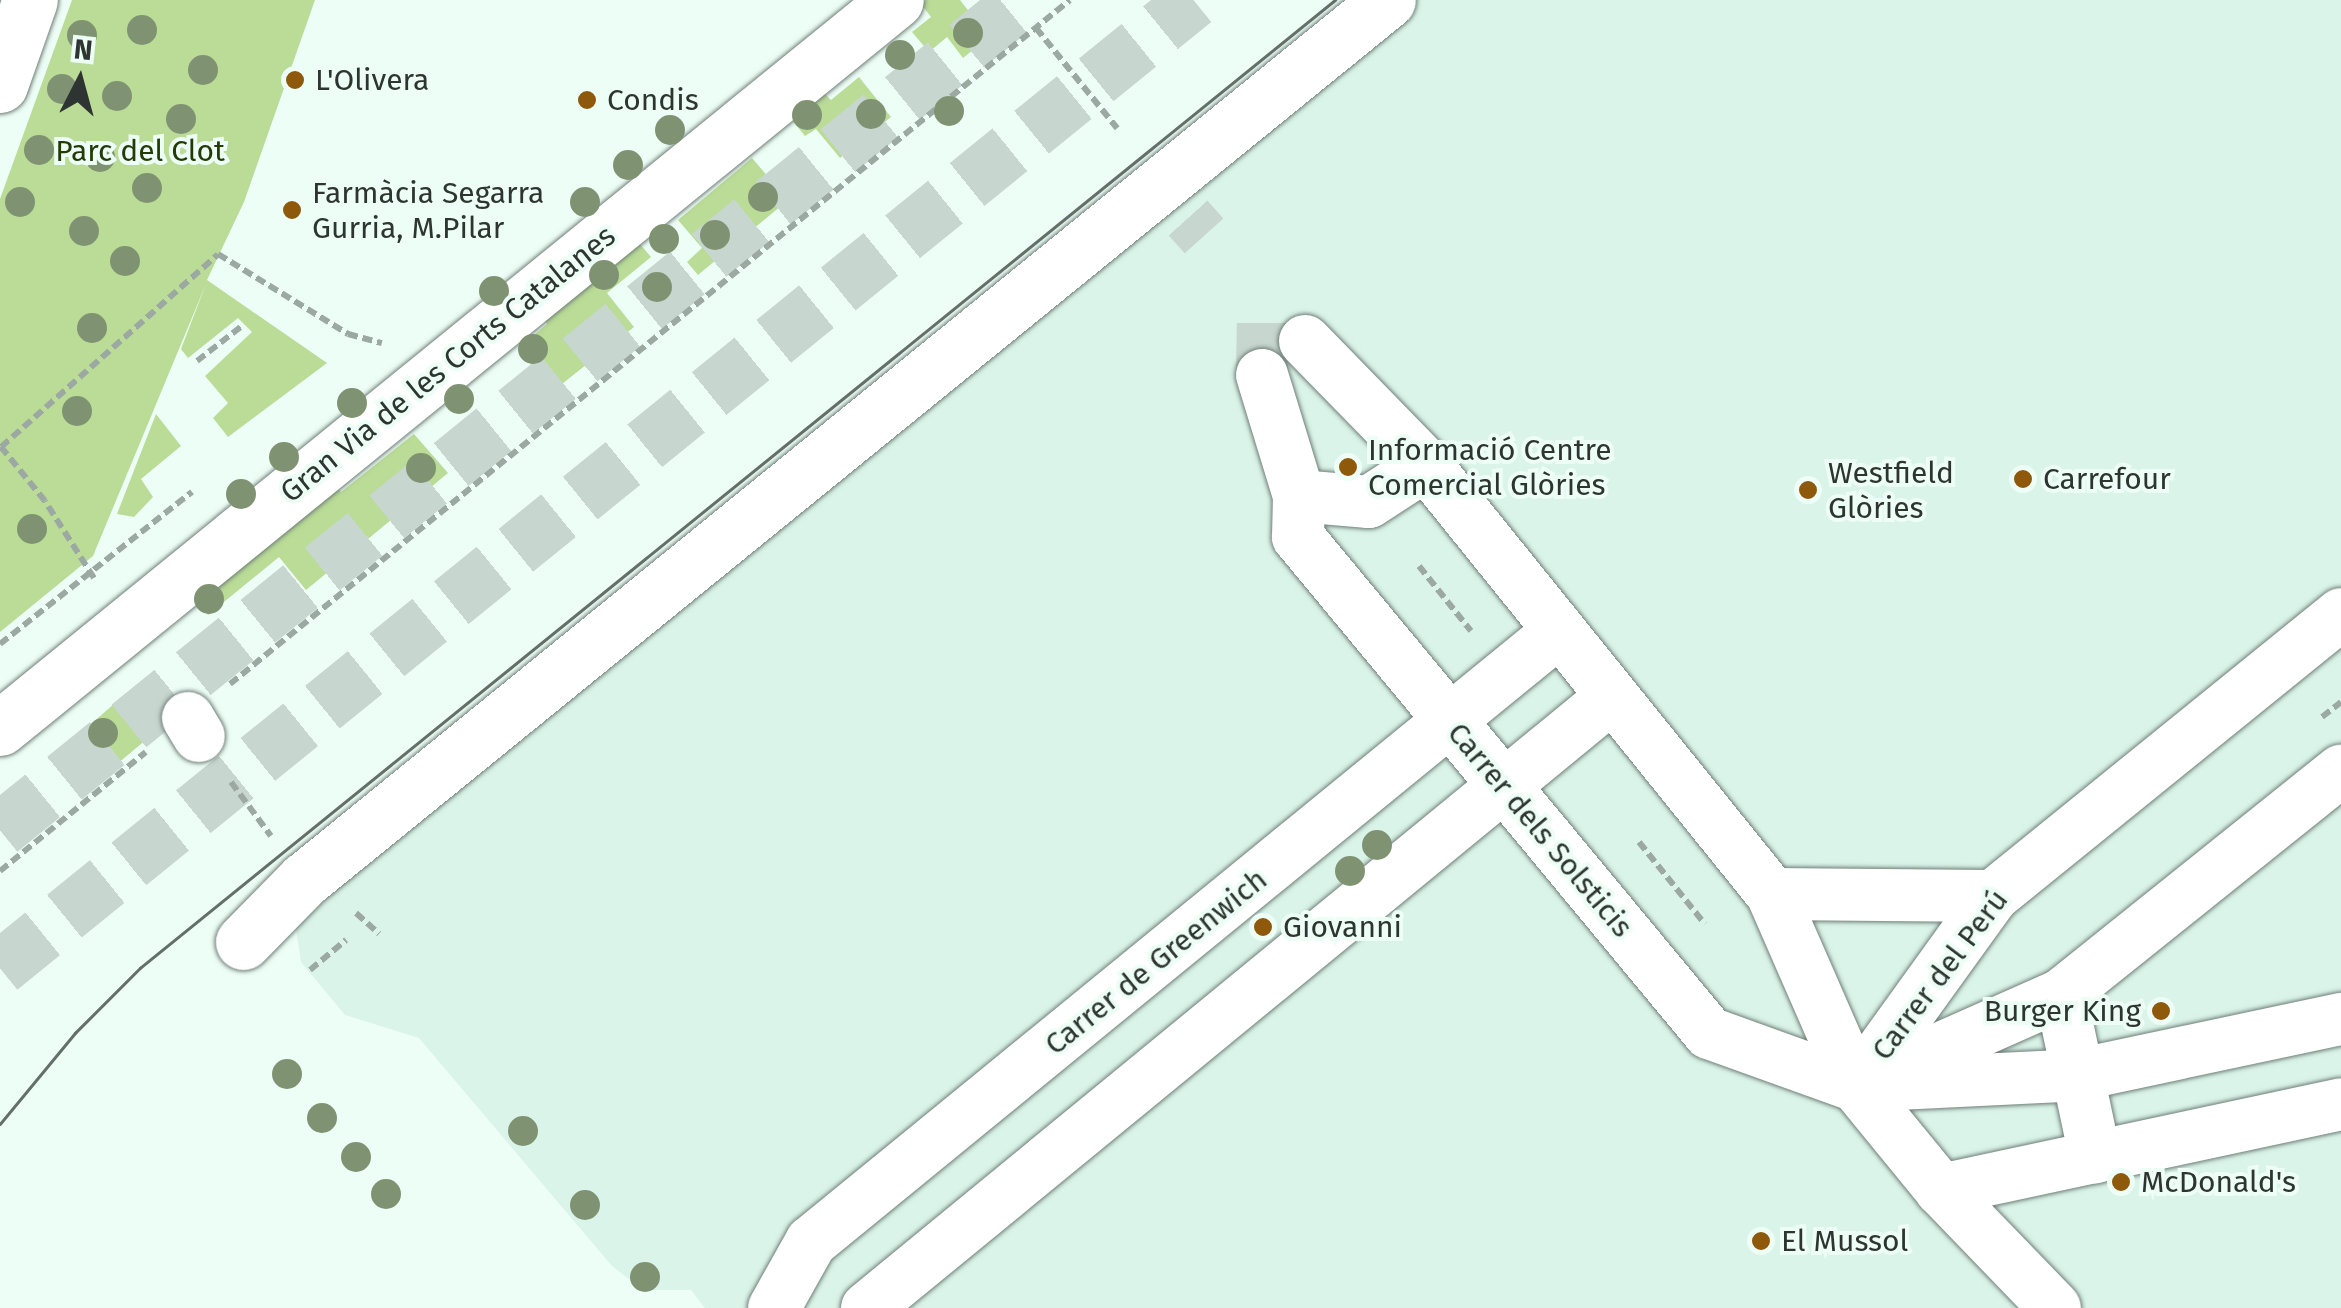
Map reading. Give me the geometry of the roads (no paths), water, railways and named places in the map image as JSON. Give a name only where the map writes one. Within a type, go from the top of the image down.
[{"type":"street","points":[[0,85],[30,0]]},
{"type":"street","name":"Gran Via de les Corts Catalanes","points":[[0,728],[896,0]]},
{"type":"street","points":[[243,942],[304,880],[1388,0]]},
{"type":"street","points":[[1305,341],[1426,465],[1772,894],[1856,1086],[1941,1190],[2055,1308]]},
{"type":"street","name":"Carrer dels Solsticis","points":[[1262,376],[1299,496],[1298,537],[1503,786],[1710,1033],[1856,1086]]},
{"type":"street","points":[[1299,496],[1369,502],[1426,465]]},
{"type":"street","name":"Carrer del Perú","points":[[1856,1086],[1994,896],[2341,614]]},
{"type":"street","name":"Carrer de Greenwich","points":[[774,1308],[811,1242],[1558,632]]},
{"type":"street","points":[[867,1308],[1612,697]]},
{"type":"street","name":"Carrer del Perú","points":[[1856,1086],[2061,995],[2341,770]]},
{"type":"street","points":[[1772,894],[1994,896]]},
{"type":"street","points":[[2061,995],[2095,1157]]},
{"type":"street","points":[[1856,1086],[2077,1076],[2341,1019]]},
{"type":"street","points":[[1941,1190],[2341,1104]]},
{"type":"tunnel","points":[[0,830],[1023,0]]},
{"type":"tunnel","points":[[0,968],[1194,0]]},
{"type":"tunnel","points":[[1188,218],[1204,236]]},
{"type":"tunnel","points":[[1262,375],[1263,310]]},
{"type":"tram line","points":[[0,1124],[75,1033],[140,968],[1335,0]]},
{"type":"place","name":"L'Olivera","points":[[295,80]]},
{"type":"place","name":"Condis","points":[[587,100]]},
{"type":"place","name":"Farmàcia Segarra Gurria, M.Pilar","points":[[292,210]]},
{"type":"place","name":"Informació Centre Comercial Glòries","points":[[1348,467]]},
{"type":"place","name":"Carrefour","points":[[2023,479]]},
{"type":"place","name":"Westfield Glòries","points":[[1808,490]]},
{"type":"place","name":"Giovanni","points":[[1263,927]]},
{"type":"place","name":"Burger King","points":[[2161,1011]]},
{"type":"place","name":"McDonald's","points":[[2121,1182]]},
{"type":"place","name":"El Mussol","points":[[1761,1241]]},
{"type":"park label","name":"Parc del Clot","points":[[140,151]]}]
